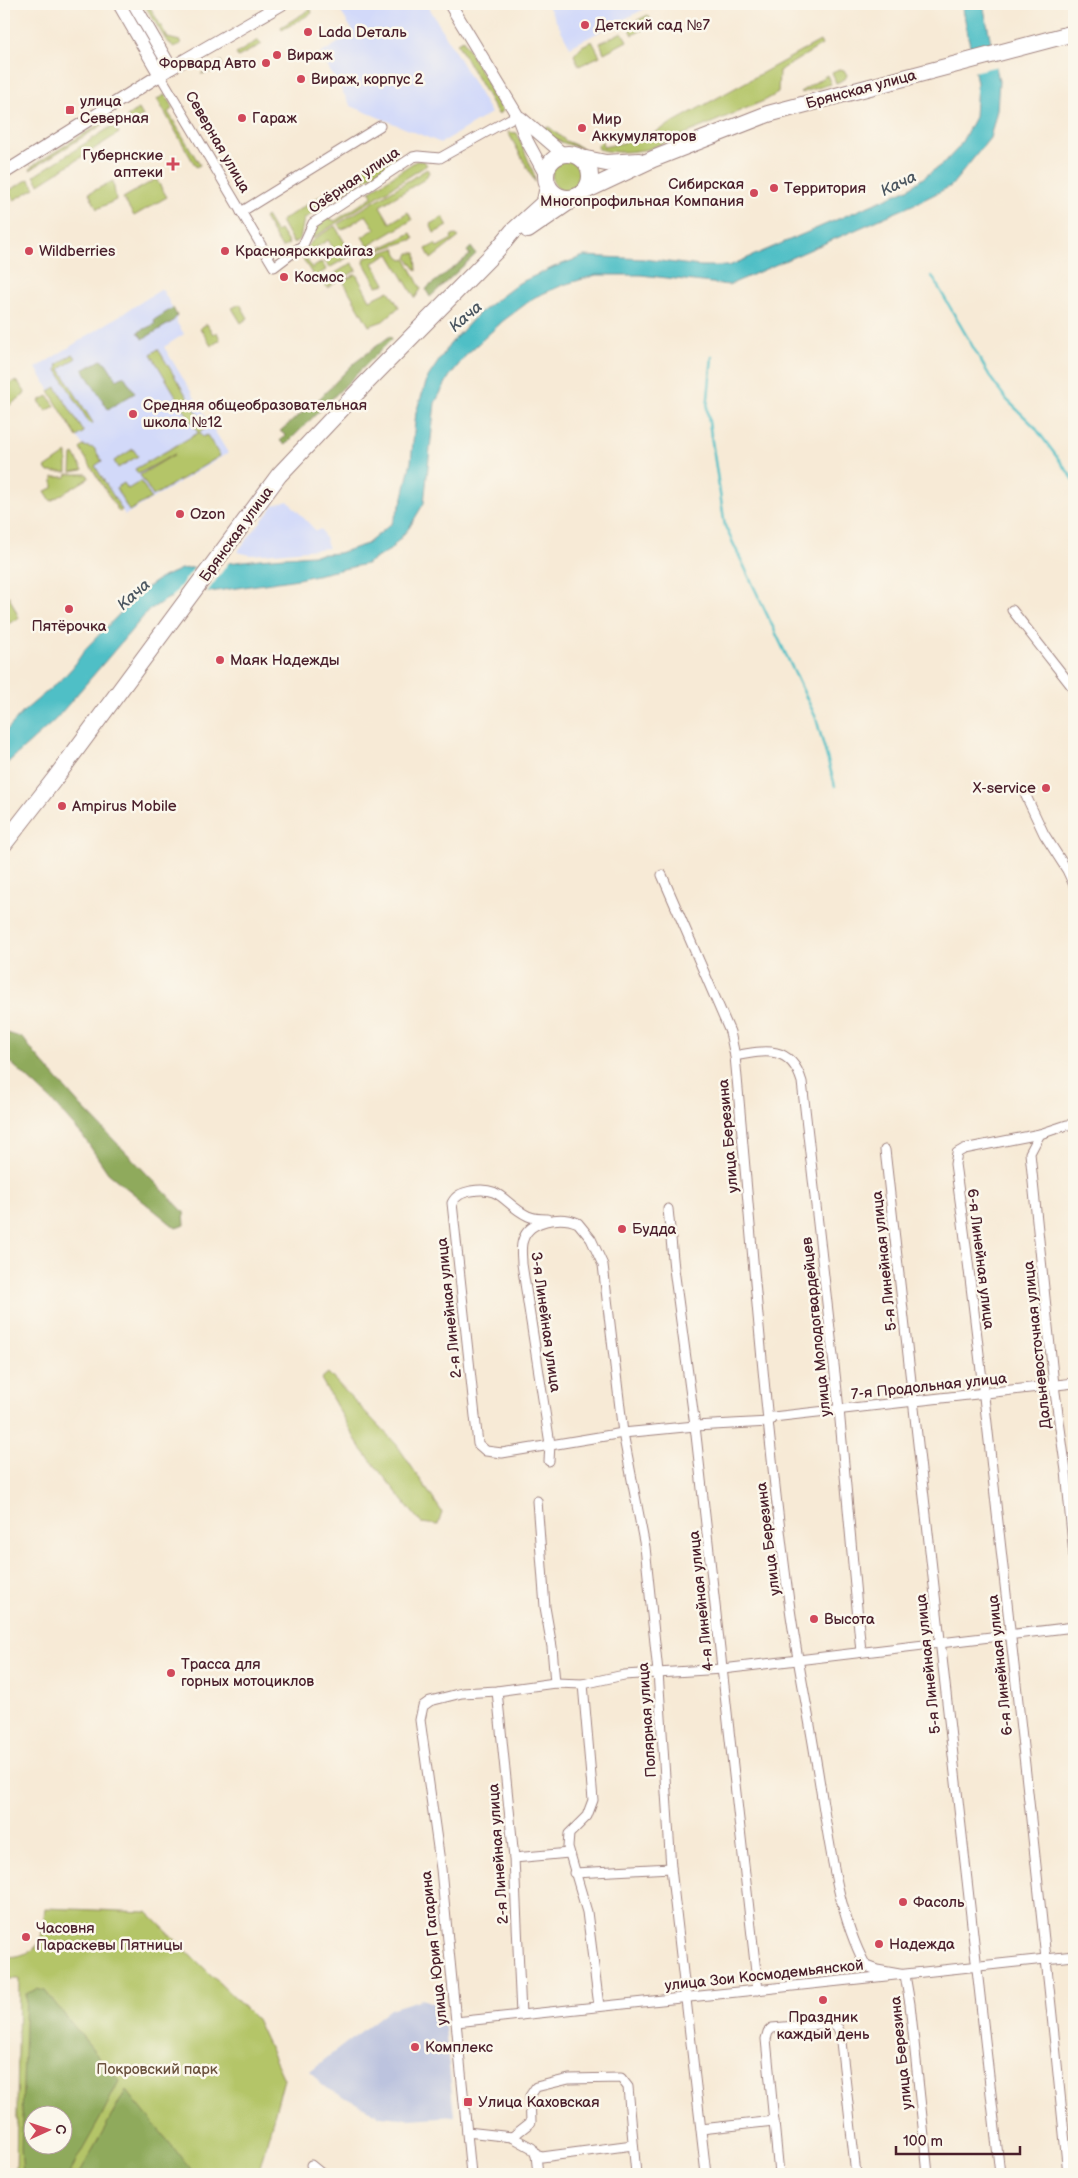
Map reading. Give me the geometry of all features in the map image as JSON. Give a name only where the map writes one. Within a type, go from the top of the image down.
[{"type":"highway","name":"Брянская улица","points":[[497,250],[581,194],[653,160],[768,114],[1012,51],[1074,33]]},
{"type":"highway","name":"Брянская улица","points":[[4,844],[292,461],[497,250],[512,232],[544,202],[551,162],[563,154],[619,163],[653,160]]},
{"type":"highway","points":[[547,181],[560,197],[581,194],[590,177],[590,170],[582,158]]},
{"type":"main road","points":[[119,4],[160,76]]},
{"type":"main road","points":[[134,4],[171,68]]},
{"type":"main road","points":[[4,173],[171,68],[282,4]]},
{"type":"main road","points":[[450,4],[517,115],[527,141],[547,181]]},
{"type":"main road","points":[[517,115],[528,127],[563,154]]},
{"type":"street","name":"Северная улица","points":[[171,68],[168,88],[274,267]]},
{"type":"street","points":[[160,76],[168,88]]},
{"type":"street","name":"Озёрная улица","points":[[274,267],[303,245],[313,223],[413,157],[440,158],[517,115]]},
{"type":"street","points":[[241,212],[380,126]]},
{"type":"street","points":[[1012,610],[1074,689]]},
{"type":"street","points":[[1026,796],[1044,834],[1068,870],[1074,885]]},
{"type":"street","name":"улица Березина","points":[[662,875],[730,1032],[735,1056],[769,1422],[790,1610],[798,1659],[838,1885],[848,1926],[866,1966],[905,1975],[910,2004],[928,2174]]},
{"type":"street","name":"улица Молодогвардейцев","points":[[735,1056],[760,1051],[780,1053],[799,1070],[802,1082],[819,1214],[861,1652]]},
{"type":"street","points":[[1040,1134],[1067,1125],[1074,1125]]},
{"type":"street","name":"6-я Линейная улица","points":[[1040,1134],[970,1148],[957,1153],[955,1164],[984,1394],[1011,1635],[1047,1959],[1068,2174]]},
{"type":"street","name":"Дальневосточная улица","points":[[1040,1134],[1030,1153],[1054,1385],[1070,1471],[1074,1556]]},
{"type":"street","name":"5-я Линейная улица","points":[[885,1150],[1000,2174]]},
{"type":"street","name":"2-я Линейная улица","points":[[550,1219],[536,1219],[526,1215],[490,1190],[464,1193],[457,1196],[452,1203],[478,1444],[486,1451],[496,1453],[550,1444]]},
{"type":"street","name":"4-я Линейная улица","points":[[668,1209],[695,1426],[758,1990]]},
{"type":"street","name":"Полярная улица","points":[[550,1219],[578,1223],[591,1239],[603,1265],[623,1433],[645,1547],[658,1672],[671,1868],[706,2174]]},
{"type":"street","name":"3-я Линейная улица","points":[[548,1461],[550,1444],[522,1264],[522,1241],[530,1229],[550,1219]]},
{"type":"street","name":"7-я Продольная улица","points":[[550,1444],[623,1433],[695,1426],[769,1422],[773,1417],[1074,1383]]},
{"type":"street","points":[[537,1501],[545,1608],[552,1647],[555,1683]]},
{"type":"street","points":[[498,1692],[555,1683],[583,1684],[624,1675],[723,1669],[1074,1627]]},
{"type":"street","points":[[583,1684],[589,1732],[593,1800],[587,1816],[570,1834],[569,1853],[587,1912],[598,2006]]},
{"type":"street","name":"2-я Линейная улица","points":[[498,1692],[514,1858],[521,2015]]},
{"type":"street","name":"улица Юрия Гагарина","points":[[471,2174],[440,1869],[420,1720],[423,1706],[430,1701],[462,1693],[498,1692]]},
{"type":"street","points":[[514,1858],[569,1853]]},
{"type":"street","points":[[574,1872],[671,1868]]},
{"type":"street","name":"улица Зои Космодемьянской","points":[[456,2022],[1074,1956]]},
{"type":"street","points":[[779,2174],[766,2039],[768,2032],[772,2028],[826,2023],[835,2025],[840,2033],[856,2174]]},
{"type":"street","points":[[512,2137],[530,2122],[530,2096],[536,2087],[568,2079],[615,2076],[625,2081],[628,2087],[636,2174]]},
{"type":"street","points":[[700,2129],[774,2121]]},
{"type":"street","points":[[467,2132],[512,2137],[532,2148],[536,2155],[538,2174]]},
{"type":"street","points":[[536,2155],[542,2157],[633,2145]]},
{"type":"street","points":[[311,2165],[322,2174]]},
{"type":"shaded area","points":[[336,4],[427,4],[491,113],[441,143],[351,106],[320,54],[354,33]]},
{"type":"shaded area","name":"Детский сад №7","points":[[547,4],[654,4],[570,47]]},
{"type":"shaded area","name":"Средняя общеобразовательная школа №12","points":[[162,289],[177,316],[177,323],[184,334],[164,347],[228,453],[125,515],[36,368]]},
{"type":"shaded area","points":[[288,501],[316,531],[321,529],[329,548],[251,555],[237,552],[274,505]]},
{"type":"shaded area","points":[[422,1999],[443,2007],[454,2116],[410,2119],[381,2116],[321,2085],[310,2071],[390,2009]]},
{"type":"green space","points":[[144,4],[148,4],[168,38],[180,41],[181,44],[174,47],[166,40]]},
{"type":"green space","points":[[311,9],[312,13],[282,30],[281,27]]},
{"type":"green space","points":[[648,15],[653,24],[633,35],[628,25]]},
{"type":"green space","points":[[622,32],[627,41],[604,53],[600,43]]},
{"type":"green space","points":[[258,40],[262,44],[238,57],[236,54]]},
{"type":"green space","points":[[463,40],[503,111],[498,114],[457,43]]},
{"type":"green space","points":[[592,41],[600,56],[579,66],[574,55],[582,46]]},
{"type":"green space","points":[[820,41],[822,45],[779,71],[778,93],[766,100],[649,149],[611,152],[598,149],[598,145],[602,141],[603,147],[643,139]]},
{"type":"green space","points":[[221,61],[222,65],[214,71],[201,74]]},
{"type":"green space","points":[[839,69],[844,70],[847,75],[845,79],[836,83],[832,72]]},
{"type":"green space","points":[[827,75],[831,84],[800,92]]},
{"type":"green space","points":[[165,95],[171,103],[172,109],[168,112],[200,165],[196,167],[157,99]]},
{"type":"green space","points":[[139,109],[143,116],[130,123],[127,116]]},
{"type":"green space","points":[[111,117],[112,119],[30,170],[32,166]]},
{"type":"green space","points":[[114,125],[119,133],[39,184],[34,176]]},
{"type":"green space","points":[[549,127],[566,141],[585,149],[552,137],[544,128]]},
{"type":"green space","points":[[508,132],[517,133],[534,174],[535,182]]},
{"type":"green space","points":[[392,150],[397,159],[304,219],[300,239],[293,243],[281,221]]},
{"type":"green space","points":[[568,160],[574,161],[579,165],[583,170],[583,182],[579,187],[574,191],[568,192],[562,191],[557,187],[553,182],[552,176],[553,170],[557,165],[562,161]]},
{"type":"green space","points":[[416,161],[424,161],[427,165],[313,238],[311,236],[317,226],[329,218],[335,221],[372,197],[370,191]]},
{"type":"green space","points":[[427,169],[429,172],[425,179],[380,206],[390,223],[408,212],[412,220],[368,246],[362,237],[375,229],[366,215],[342,230],[338,224]]},
{"type":"green space","points":[[29,179],[35,188],[14,200],[8,191]]},
{"type":"green space","points":[[156,179],[167,197],[134,216],[123,198]]},
{"type":"green space","points":[[113,181],[116,200],[97,209],[89,193]]},
{"type":"green space","points":[[266,216],[276,232],[280,230],[289,244],[282,248],[264,218]]},
{"type":"green space","points":[[443,217],[448,226],[434,233],[430,224]]},
{"type":"green space","points":[[335,226],[352,255],[329,268],[325,261],[337,254],[328,240],[304,255],[312,268],[322,262],[326,270],[314,277],[300,254],[314,239]]},
{"type":"green space","points":[[411,233],[414,239],[368,254]]},
{"type":"green space","points":[[456,235],[459,237],[431,259],[426,249],[435,244],[437,247],[452,239],[451,236]]},
{"type":"green space","points":[[471,247],[476,254],[430,297],[426,290],[428,287],[470,255],[467,251]]},
{"type":"green space","points":[[395,248],[402,260],[406,259],[421,289],[415,298],[389,254],[373,263],[385,284],[377,286],[364,263],[365,258]]},
{"type":"green space","points":[[409,253],[416,253],[417,271],[407,258]]},
{"type":"green space","points":[[352,263],[357,270],[327,288],[322,281]]},
{"type":"green space","points":[[356,274],[370,300],[389,291],[399,307],[383,321],[369,326],[343,281]]},
{"type":"green space","points":[[240,304],[248,318],[241,323],[232,308]]},
{"type":"green space","points":[[173,308],[177,316],[172,322],[143,339],[138,332],[155,324],[154,320]]},
{"type":"green space","points":[[207,324],[213,334],[217,332],[220,340],[211,346],[200,328]]},
{"type":"green space","points":[[390,336],[392,339],[285,445],[280,441],[285,435],[280,431],[320,398],[353,364]]},
{"type":"green space","points":[[158,349],[206,428],[199,433],[203,437],[207,435],[220,456],[153,496],[140,475],[175,454],[138,474],[135,469],[198,433],[151,354]]},
{"type":"green space","points":[[73,354],[76,358],[60,369],[93,423],[90,424],[57,370],[58,364]]},
{"type":"green space","points":[[101,360],[106,363],[117,380],[124,376],[135,393],[108,409],[83,370]]},
{"type":"green space","points":[[14,381],[18,382],[25,392],[24,395],[4,409],[4,388]]},
{"type":"green space","points":[[56,387],[84,432],[77,437],[49,391]]},
{"type":"green space","points":[[48,396],[55,406],[46,411],[39,401]]},
{"type":"green space","points":[[83,446],[94,448],[102,461],[95,466],[122,510],[119,512],[80,449]]},
{"type":"green space","points":[[133,449],[138,456],[118,468],[114,461]]},
{"type":"green space","points":[[67,453],[67,472],[48,472],[45,468]]},
{"type":"green space","points":[[74,454],[83,470],[71,472],[72,455]]},
{"type":"green space","points":[[67,474],[87,474],[89,478],[51,501],[45,491],[53,488],[53,477],[66,477]]},
{"type":"green space","points":[[141,481],[151,498],[129,511],[116,488],[124,483],[128,489]]},
{"type":"green space","points":[[9,596],[19,618],[4,626],[4,598]]},
{"type":"green space","points":[[4,1032],[23,1038],[80,1105],[184,1212],[185,1225],[176,1228],[108,1173],[83,1136],[50,1099],[9,1061],[4,1054]]},
{"type":"green space","points":[[328,1373],[397,1445],[442,1512],[438,1525],[421,1523],[360,1447],[321,1379]]},
{"type":"green space","name":"Покровский парк","points":[[45,1908],[147,1912],[256,2019],[284,2079],[258,2174],[16,2174],[19,1979],[9,1979],[9,1957],[29,1952],[35,1948],[41,1936]]},
{"type":"green space","points":[[37,1989],[45,1991],[119,2081],[69,2174],[23,2174],[21,2148],[22,2117],[22,2156],[72,2156],[72,2106],[22,2106],[26,1994]]},
{"type":"green space","points":[[126,2090],[195,2174],[79,2174]]},
{"type":"water","name":"Кача","points":[[962,4],[983,4],[999,81],[997,110],[990,138],[951,186],[917,203],[729,285],[641,275],[596,275],[563,285],[535,297],[503,321],[467,354],[449,377],[435,403],[424,503],[409,528],[390,550],[366,564],[298,579],[169,598],[149,610],[55,720],[4,766],[4,733],[24,711],[63,678],[86,648],[143,590],[159,579],[181,569],[260,559],[339,553],[367,544],[392,523],[402,501],[411,462],[416,412],[428,377],[450,344],[478,314],[519,283],[584,256],[644,259],[700,266],[729,266],[908,189],[945,162],[959,147],[975,117],[977,83]]},
{"type":"pier","points":[[993,43],[998,66],[973,72],[968,48]]},
{"type":"pier","points":[[230,561],[205,595],[169,601],[196,565]]},
{"type":"waterway","points":[[932,276],[992,380],[1007,400],[1034,426],[1074,480]]},
{"type":"waterway","points":[[712,357],[707,409],[725,526],[816,718],[835,786]]},
{"type":"place","name":"Детский сад №7","points":[[585,25]]},
{"type":"place","name":"Lada Dеталь","points":[[308,32]]},
{"type":"place","name":"Вираж","points":[[277,55]]},
{"type":"place","name":"Форвард Авто","points":[[266,63]]},
{"type":"place","name":"Вираж, корпус 2","points":[[301,79]]},
{"type":"place","name":"улица Северная","points":[[70,110]]},
{"type":"place","name":"Гараж","points":[[242,118]]},
{"type":"place","name":"Мир Аккумуляторов","points":[[582,128]]},
{"type":"place","name":"Губернские аптеки","points":[[173,164]]},
{"type":"place","name":"Территория","points":[[774,188]]},
{"type":"place","name":"Сибирская Многопрофильная Компания","points":[[754,193]]},
{"type":"place","name":"Wildberries","points":[[29,251]]},
{"type":"place","name":"Красноярсккрайгаз","points":[[225,251]]},
{"type":"place","name":"Космос","points":[[284,277]]},
{"type":"place","name":"Средняя общеобразовательная школа №12","points":[[133,414]]},
{"type":"place","name":"Ozon","points":[[180,514]]},
{"type":"place","name":"Пятёрочка","points":[[69,609]]},
{"type":"place","name":"Маяк Надежды","points":[[220,660]]},
{"type":"place","name":"X-service","points":[[1046,788]]},
{"type":"place","name":"Ampirus Mobile","points":[[62,806]]},
{"type":"place","name":"Будда","points":[[622,1229]]},
{"type":"place","name":"Высота","points":[[814,1619]]},
{"type":"place","name":"Трасса для горных мотоциклов","points":[[171,1673]]},
{"type":"place","name":"Фасоль","points":[[903,1902]]},
{"type":"place","name":"Часовня Параскевы Пятницы","points":[[26,1937]]},
{"type":"place","name":"Надежда","points":[[879,1944]]},
{"type":"place","name":"Праздник каждый день","points":[[823,2000]]},
{"type":"place","name":"Комплекс","points":[[415,2047]]},
{"type":"place","name":"Улица Каховская","points":[[468,2102]]}]
